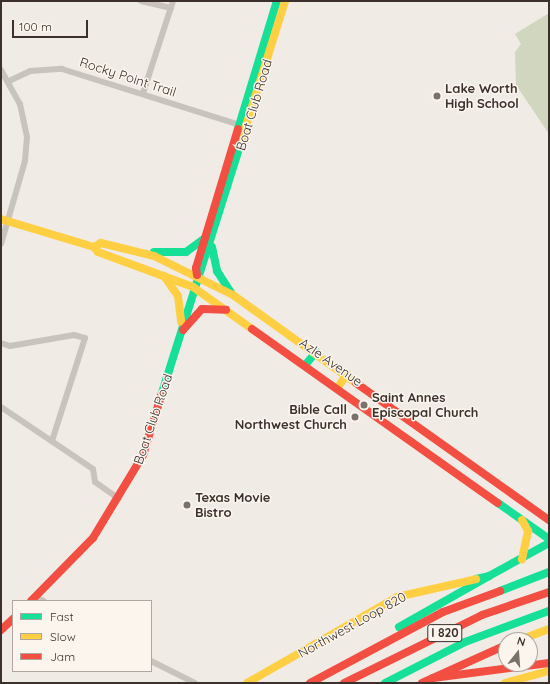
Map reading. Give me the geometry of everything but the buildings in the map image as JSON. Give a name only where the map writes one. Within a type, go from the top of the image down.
[{"type":"main road","name":"Boat Club Road","points":[[208,240],[276,1]]},
{"type":"main road","name":"Boat Club Road","points":[[33,599],[92,538],[119,499],[149,438],[197,275],[196,268],[208,240],[285,1]]},
{"type":"main road","name":"Azle Avenue","points":[[4,220],[94,247],[98,252],[163,274],[193,287],[232,312],[306,364],[549,539]]},
{"type":"main road","points":[[126,248],[179,253],[208,240],[214,264],[233,295]]},
{"type":"main road","name":"Azle Avenue","points":[[94,247],[101,244],[126,248],[197,275],[233,295],[347,374],[549,520]]},
{"type":"main road","points":[[163,274],[178,296],[180,334]]},
{"type":"main road","name":"Azle Avenue","points":[[180,334],[202,309],[232,312]]},
{"type":"main road","points":[[306,364],[316,352]]},
{"type":"main road","points":[[338,387],[347,374]]},
{"type":"main road","points":[[534,509],[549,514]]},
{"type":"main road","points":[[520,518],[528,531],[522,559]]},
{"type":"main road","name":"Northwest Loop 820","points":[[247,683],[397,597],[489,576],[549,543]]},
{"type":"main road","points":[[364,651],[463,603],[549,572]]},
{"type":"main road","points":[[310,683],[364,651],[436,602],[489,576]]},
{"type":"main road","name":"I 820","points":[[344,683],[482,615],[549,592]]},
{"type":"main road","name":"I 820","points":[[385,683],[465,642],[549,611]]},
{"type":"main road","points":[[1,630],[12,620]]},
{"type":"main road","points":[[538,633],[549,629]]},
{"type":"main road","points":[[422,683],[498,649]]},
{"type":"main road","points":[[432,678],[549,663]]},
{"type":"main road","points":[[505,683],[549,671]]},
{"type":"street","points":[[141,1],[170,8]]},
{"type":"street","points":[[143,93],[173,1]]},
{"type":"street","name":"Rocky Point Trail","points":[[9,81],[30,72],[62,69],[143,93],[240,125]]},
{"type":"street","points":[[1,70],[9,81],[20,104],[27,137],[25,161],[4,220],[1,244]]},
{"type":"street","points":[[1,343],[10,346],[74,335],[85,338],[52,440]]},
{"type":"street","points":[[1,407],[93,469],[95,482],[119,499]]},
{"type":"street","points":[[152,662],[195,683]]},
{"type":"green space","points":[[549,13],[549,134],[516,85],[515,52],[521,44],[515,34]]},
{"type":"traffic: fast","points":[[238,129],[277,1]]},
{"type":"traffic: fast","points":[[161,396],[240,145]]},
{"type":"traffic: fast","points":[[154,252],[186,252],[204,239]]},
{"type":"traffic: fast","points":[[212,247],[217,271],[232,294]]},
{"type":"traffic: fast","points":[[306,364],[316,352]]},
{"type":"traffic: fast","points":[[498,503],[549,539]]},
{"type":"traffic: fast","points":[[476,579],[489,576],[549,543]]},
{"type":"traffic: fast","points":[[500,591],[549,572]]},
{"type":"traffic: fast","points":[[399,627],[489,576]]},
{"type":"traffic: fast","points":[[385,683],[465,642],[549,611]]},
{"type":"traffic: slow","points":[[240,145],[285,1]]},
{"type":"traffic: slow","points":[[1,219],[94,247],[98,252],[193,287],[252,329]]},
{"type":"traffic: slow","points":[[94,247],[101,243],[154,256],[233,295],[356,383]]},
{"type":"traffic: slow","points":[[164,276],[178,296],[181,322]]},
{"type":"traffic: slow","points":[[338,387],[347,374]]},
{"type":"traffic: slow","points":[[522,520],[528,531],[522,559]]},
{"type":"traffic: slow","points":[[247,683],[397,597],[476,579]]},
{"type":"traffic: slow","points":[[538,633],[549,629]]},
{"type":"traffic: slow","points":[[505,683],[549,671]]},
{"type":"traffic: jam","points":[[197,275],[196,268],[238,129]]},
{"type":"traffic: jam","points":[[183,330],[202,309],[226,310]]},
{"type":"traffic: jam","points":[[252,329],[498,503]]},
{"type":"traffic: jam","points":[[356,383],[549,520]]},
{"type":"traffic: jam","points":[[32,600],[93,538],[143,455],[161,396]]},
{"type":"traffic: jam","points":[[310,683],[443,612],[500,591]]},
{"type":"traffic: jam","points":[[344,683],[482,615],[549,592]]},
{"type":"traffic: jam","points":[[1,630],[12,620]]},
{"type":"traffic: jam","points":[[422,683],[498,649]]},
{"type":"traffic: jam","points":[[433,678],[549,663]]},
{"type":"place","name":"Lake Worth High School","points":[[437,96]]},
{"type":"place","name":"Saint Annes Episcopal Church","points":[[364,405]]},
{"type":"place","name":"Bible Call Northwest Church","points":[[355,417]]},
{"type":"place","name":"Texas Movie Bistro","points":[[187,505]]}]
